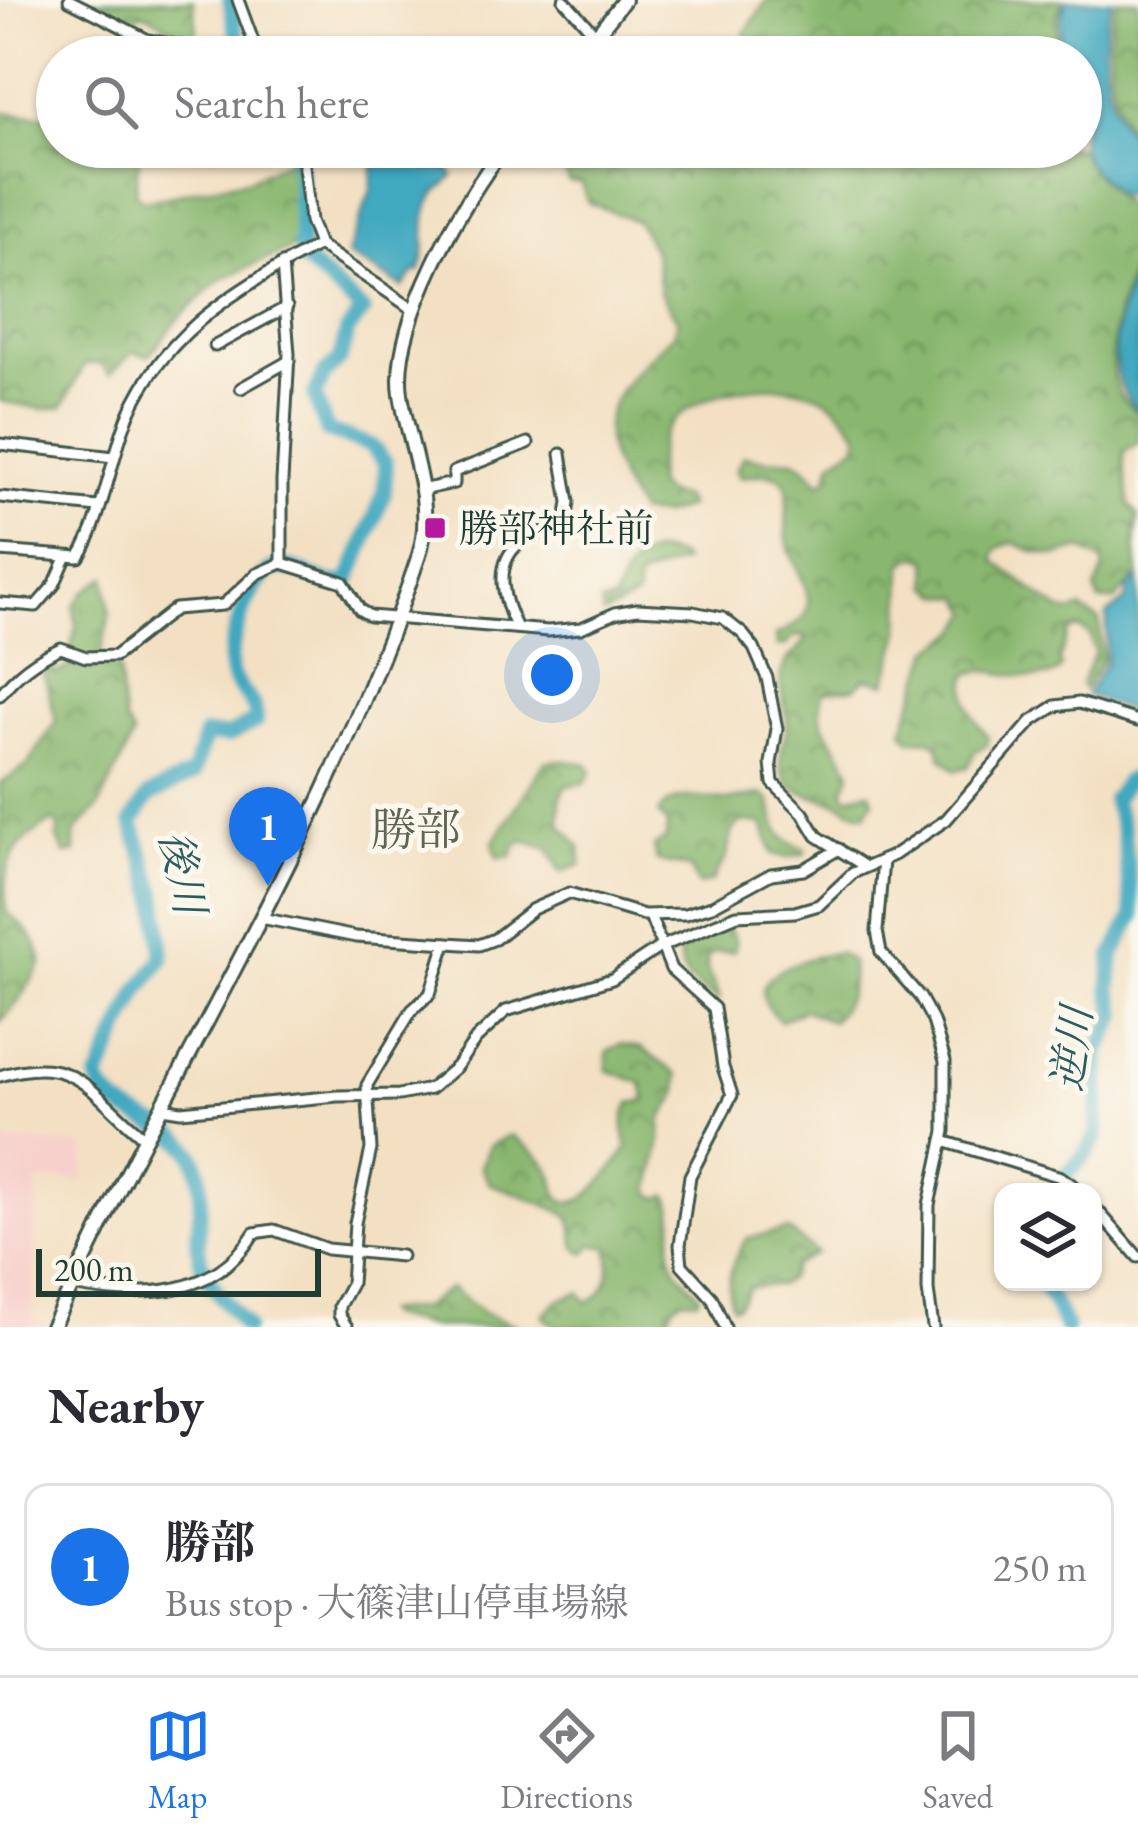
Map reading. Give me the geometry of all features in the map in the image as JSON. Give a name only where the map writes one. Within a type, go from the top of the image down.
[{"type":"main road","points":[[597,36],[624,0]]},
{"type":"main road","points":[[52,1327],[340,756],[397,616],[422,548],[421,490],[398,364],[414,310],[472,193],[490,168]]},
{"type":"street","points":[[69,0],[140,36]]},
{"type":"street","points":[[238,0],[251,36]]},
{"type":"street","points":[[564,0],[597,36]]},
{"type":"street","points":[[304,168],[310,221],[319,245],[414,310]]},
{"type":"street","points":[[0,551],[79,557],[133,401],[154,368],[212,308],[319,245]]},
{"type":"street","points":[[282,264],[289,361],[281,481],[282,563]]},
{"type":"street","points":[[215,346],[287,307]]},
{"type":"street","points":[[241,388],[289,361]]},
{"type":"street","points":[[421,490],[454,483],[454,472],[528,443]]},
{"type":"street","points":[[0,444],[114,457]]},
{"type":"street","points":[[517,628],[502,585],[507,559],[520,542],[566,523],[569,502],[560,454]]},
{"type":"street","points":[[0,497],[98,507]]},
{"type":"street","points":[[0,603],[36,606],[54,585],[66,558]]},
{"type":"street","points":[[0,695],[16,674],[50,653],[61,648],[86,657],[115,656],[175,609],[224,605],[257,574],[282,563],[345,584],[364,614],[517,628],[581,628],[615,613],[647,609],[707,614],[733,624],[754,648],[769,687],[777,730],[773,783],[803,813],[811,830],[864,866]]},
{"type":"street","points":[[159,1113],[430,1089],[506,1011],[612,979],[660,947],[737,915],[819,905],[864,866],[883,860],[946,820],[1033,721],[1054,706],[1079,703],[1138,721]]},
{"type":"street","points":[[261,918],[356,937],[487,944],[532,909],[569,893],[650,916],[698,912],[767,876],[802,870],[839,849]]},
{"type":"street","points":[[883,860],[878,943],[887,961],[920,997],[945,1061],[943,1141],[928,1205],[933,1327]]},
{"type":"street","points":[[650,916],[671,970],[714,1008],[732,1095],[690,1176],[680,1245],[682,1265],[712,1298],[725,1327]]},
{"type":"street","points":[[347,1327],[339,1306],[351,1284],[359,1201],[373,1131],[367,1085],[412,1010],[430,994],[446,943]]},
{"type":"street","points":[[0,1076],[38,1067],[77,1079],[147,1136]]},
{"type":"street","points":[[943,1141],[1069,1183]]},
{"type":"street","points":[[1102,1215],[1136,1252]]},
{"type":"street","points":[[73,1285],[170,1291],[208,1276],[245,1248],[254,1232],[265,1229],[327,1249],[401,1256]]},
{"type":"shaded area","points":[[0,1141],[84,1145],[84,1180],[37,1180],[33,1321],[44,1324],[42,1327],[0,1327]]},
{"type":"green space","points":[[82,0],[193,0],[197,30],[187,36],[142,13],[128,22]]},
{"type":"green space","points":[[767,0],[1063,0],[1056,19],[1057,36],[745,33]]},
{"type":"green space","points":[[1117,0],[1138,0],[1138,138],[1119,111],[1111,74],[1110,33]]},
{"type":"green space","points":[[0,112],[36,115],[36,168],[138,168],[135,194],[144,201],[247,180],[272,168],[295,168],[299,203],[292,248],[220,280],[177,320],[149,356],[133,352],[110,374],[101,364],[85,364],[62,407],[43,409],[0,401]]},
{"type":"green space","points":[[1090,168],[1128,208],[1138,227],[1112,356],[1119,393],[1138,413],[1138,444],[1124,452],[1124,457],[1129,504],[1138,515],[1138,576],[1115,600],[1099,601],[1095,589],[1104,570],[1102,561],[1081,549],[1056,556],[1013,542],[998,548],[994,559],[1060,610],[1080,609],[1099,620],[1103,660],[1084,690],[1081,684],[1095,652],[1090,635],[1079,628],[1069,631],[1056,673],[1031,677],[989,671],[968,674],[970,707],[988,737],[968,767],[956,770],[942,758],[938,745],[927,739],[911,740],[903,731],[931,650],[958,632],[971,612],[962,597],[942,595],[929,586],[928,558],[913,557],[903,564],[901,632],[886,683],[866,678],[854,688],[824,692],[820,704],[824,725],[851,773],[843,791],[848,797],[869,791],[874,800],[866,814],[790,784],[780,761],[787,721],[781,680],[786,662],[807,637],[795,636],[785,646],[777,646],[776,635],[805,614],[807,590],[787,539],[784,481],[762,474],[740,477],[736,471],[743,456],[789,460],[805,466],[820,483],[828,477],[832,461],[856,446],[859,434],[836,407],[809,392],[762,387],[712,397],[673,422],[659,450],[656,485],[664,493],[684,498],[689,506],[664,515],[639,513],[611,457],[609,415],[630,377],[674,334],[678,321],[661,294],[654,251],[638,222],[588,202],[581,183],[569,182],[564,170]]},
{"type":"green space","points":[[662,552],[683,562],[641,577],[637,597],[603,615],[601,604],[613,602],[635,562]]},
{"type":"green space","points":[[106,577],[110,614],[101,652],[105,666],[119,669],[124,720],[133,736],[99,807],[75,832],[75,852],[65,854],[57,838],[59,826],[52,821],[27,839],[12,858],[5,882],[7,913],[30,934],[42,963],[0,1022],[0,784],[28,765],[56,721],[44,674],[48,668],[56,673],[75,664],[69,654],[76,627],[74,606],[84,592]]},
{"type":"green space","points":[[545,762],[587,764],[592,772],[584,783],[566,786],[560,797],[560,823],[580,847],[581,865],[561,872],[549,849],[524,841],[515,846],[512,856],[498,858],[493,843]]},
{"type":"green space","points":[[762,794],[771,802],[779,833],[805,849],[804,854],[773,854],[763,824],[743,822],[734,827],[725,860],[712,881],[698,885],[690,868],[657,861],[654,847],[666,839],[667,824],[658,813],[665,805],[682,798],[732,800]]},
{"type":"green space","points":[[730,929],[736,943],[734,951],[707,957],[707,970],[720,999],[689,979],[681,966],[680,948]]},
{"type":"green space","points":[[839,953],[851,962],[851,979],[846,1001],[832,1021],[803,1010],[781,1021],[767,1006],[763,993],[777,972]]},
{"type":"green space","points":[[621,1044],[641,1048],[678,1075],[678,1093],[661,1121],[650,1191],[657,1198],[668,1196],[673,1260],[700,1295],[697,1300],[682,1298],[672,1307],[666,1327],[555,1327],[543,1315],[558,1300],[580,1292],[586,1302],[601,1293],[610,1271],[608,1246],[593,1245],[585,1253],[576,1247],[570,1218],[490,1184],[481,1167],[489,1146],[511,1135],[545,1163],[558,1195],[566,1202],[576,1202],[597,1187],[628,1147],[624,1124],[628,1108],[646,1101],[642,1083],[607,1070],[607,1052]]},
{"type":"green space","points":[[788,1230],[816,1253],[794,1265],[780,1285],[749,1287],[737,1306],[732,1306],[732,1270],[747,1238]]},
{"type":"green space","points":[[450,1288],[483,1313],[519,1327],[432,1327],[384,1312],[422,1308]]},
{"type":"water","points":[[1066,0],[1113,0],[1106,35],[1107,76],[1117,115],[1138,141],[1138,197],[1116,194],[1092,168],[1102,168],[1102,36],[1061,36]]},
{"type":"water","points":[[373,168],[440,168],[450,169],[453,176],[429,206],[419,272],[403,287],[347,255],[371,190]]},
{"type":"water","points":[[1138,266],[1138,411],[1119,378],[1116,341]]},
{"type":"water","points":[[1138,578],[1138,715],[1086,695],[1106,663],[1107,615],[1126,600],[1129,586]]},
{"type":"waterway","name":"後川","points":[[230,0],[237,36]]},
{"type":"waterway","name":"後川","points":[[299,168],[301,248]]},
{"type":"waterway","name":"後川","points":[[246,1327],[202,1265],[200,1180],[192,1153],[171,1133],[115,1103],[98,1079],[137,993],[162,959],[157,897],[132,822],[149,796],[193,774],[205,735],[228,736],[256,721],[254,706],[233,678],[230,660],[242,614],[257,585],[275,569],[285,568],[330,583],[349,581],[384,494],[386,463],[370,445],[327,431],[315,396],[323,376],[340,359],[347,331],[363,311],[303,259]]},
{"type":"waterway","name":"逆川","points":[[1061,1183],[1097,1133],[1099,1051],[1117,1015],[1110,989],[1113,956],[1133,916],[1123,831],[1113,800],[1127,781],[1138,777]]},
{"type":"waterway","name":"逆川","points":[[1047,1291],[1066,1327]]},
{"type":"place","name":"勝部神社前","points":[[435,528]]},
{"type":"place","name":"勝部","points":[[268,886]]},
{"type":"district","name":"勝部","points":[[416,829]]}]
